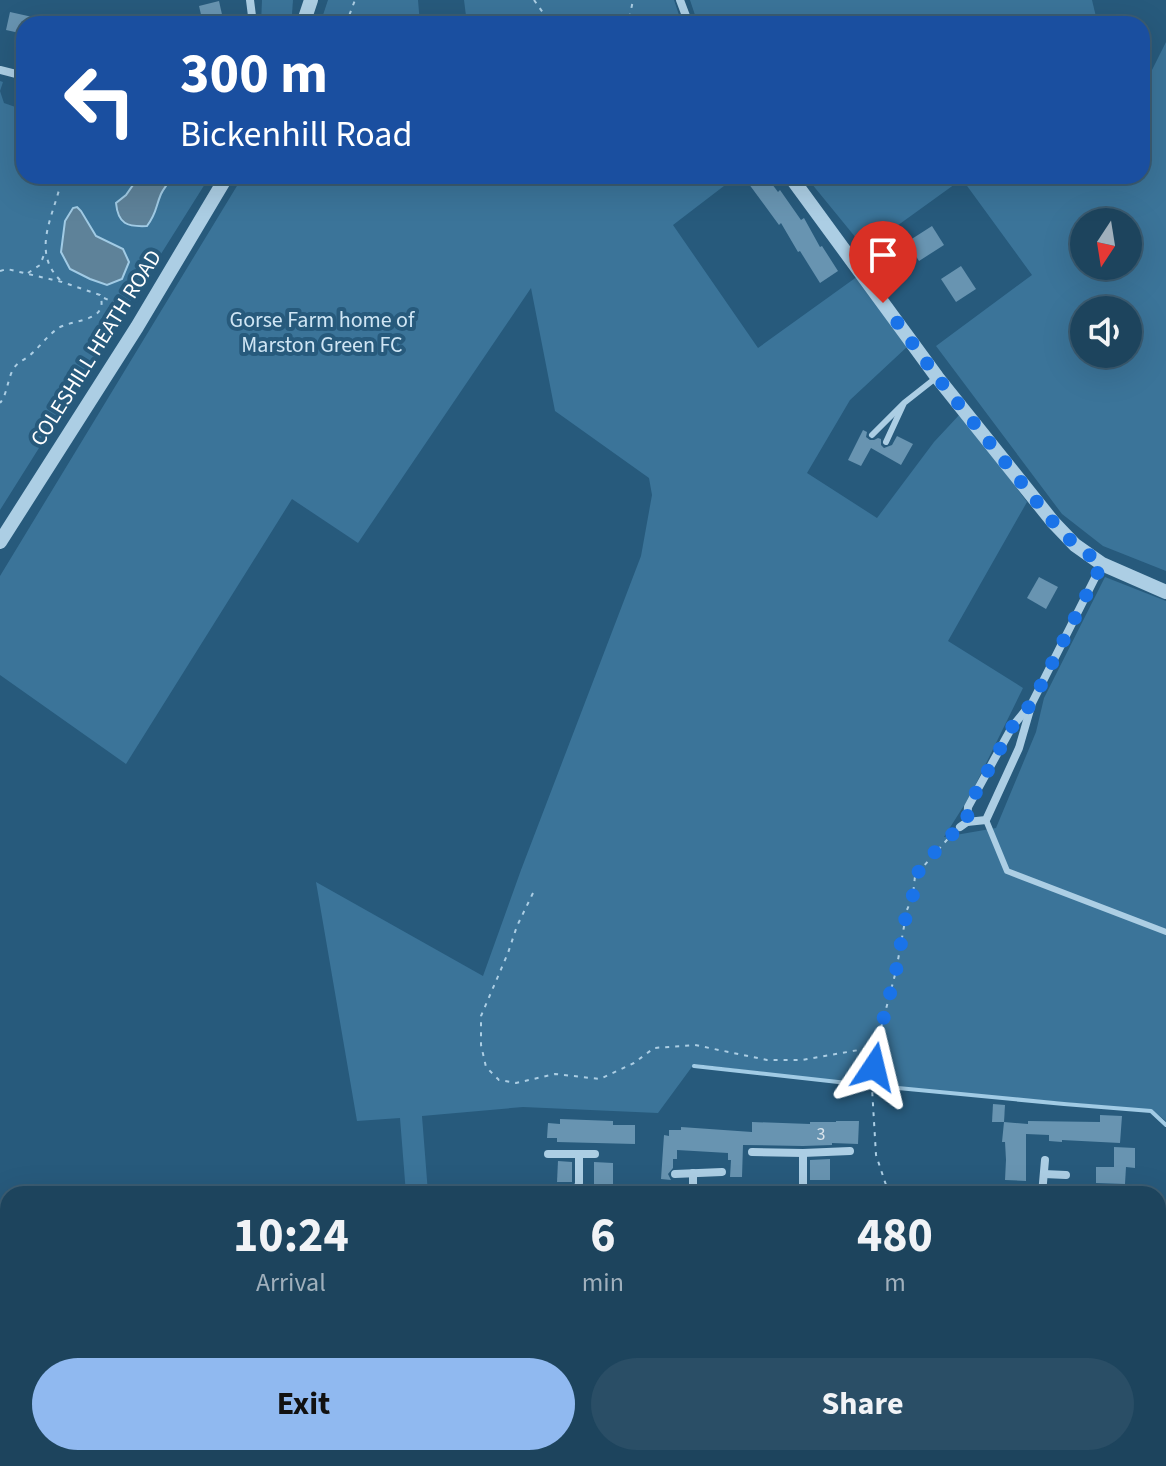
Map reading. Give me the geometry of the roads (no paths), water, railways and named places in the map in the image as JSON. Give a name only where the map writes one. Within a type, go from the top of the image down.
[{"type":"street","name":"COLESHILL HEATH ROAD","points":[[0,542],[144,315],[222,184]]},
{"type":"street","points":[[796,184],[937,377],[1053,522],[1075,545],[1102,564],[1166,592]]},
{"type":"street","points":[[1032,703],[1012,727],[968,807],[964,824],[986,820],[1019,748],[1032,703],[1102,564]]},
{"type":"street","points":[[752,1152],[850,1151]]},
{"type":"street","points":[[803,1153],[803,1186]]},
{"type":"street","points":[[548,1154],[595,1154]]},
{"type":"street","points":[[578,1186],[579,1155]]},
{"type":"street","points":[[1043,1186],[1045,1160]]},
{"type":"street","points":[[675,1174],[722,1172]]},
{"type":"street","points":[[693,1173],[693,1186]]},
{"type":"street","points":[[1044,1174],[1066,1175]]},
{"type":"lane","points":[[872,435],[904,403],[937,377]]},
{"type":"lane","points":[[886,442],[904,403]]},
{"type":"lane","points":[[986,820],[1007,871],[1166,932]]},
{"type":"waterway","points":[[694,1066],[865,1085]]},
{"type":"waterway","points":[[877,1086],[1151,1111],[1166,1125]]},
{"type":"park label","name":"Gorse Farm home of Marston Green FC","points":[[322,332]]}]
